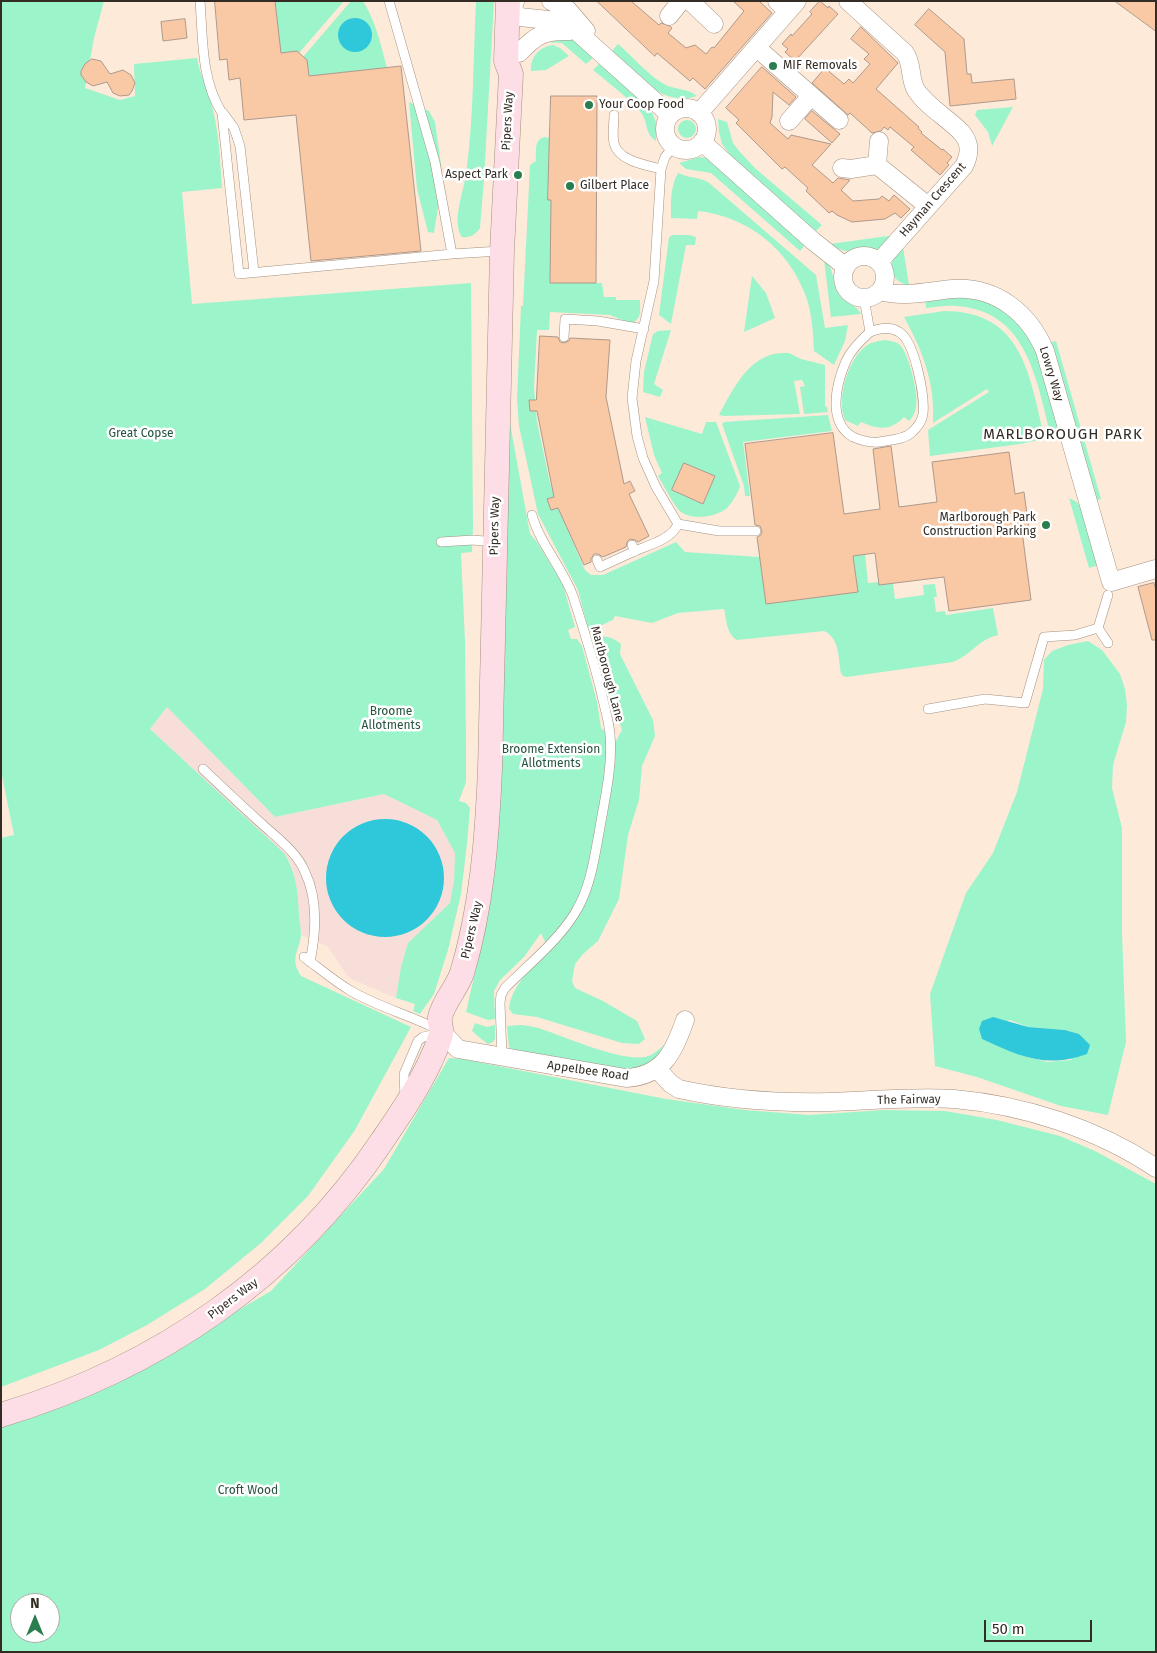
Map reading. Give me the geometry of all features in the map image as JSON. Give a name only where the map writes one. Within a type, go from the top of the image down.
[{"type":"main road","name":"Pipers Way","points":[[1,1414],[58,1396],[127,1365],[189,1330],[244,1292],[287,1255],[332,1209],[376,1151],[406,1107],[429,1064],[442,1032],[453,1023],[457,1013],[462,987],[461,976],[475,921],[486,852],[490,769],[502,251],[515,63],[506,61],[515,6]]},
{"type":"street","points":[[551,1],[562,6],[573,15],[599,50]]},
{"type":"street","points":[[669,16],[682,1]]},
{"type":"street","points":[[690,1],[714,24]]},
{"type":"street","name":"Hayman Crescent","points":[[848,1],[905,53],[910,61],[916,89],[926,101],[966,138],[970,152],[964,166],[879,262]]},
{"type":"street","points":[[700,113],[757,48],[787,5]]},
{"type":"street","points":[[515,6],[563,23],[578,32],[670,115]]},
{"type":"street","points":[[515,63],[529,42],[541,34],[557,31],[578,32]]},
{"type":"street","points":[[757,48],[839,120]]},
{"type":"street","points":[[789,121],[811,96]]},
{"type":"street","points":[[688,108],[700,113],[706,124],[705,136],[702,142],[697,146],[686,149],[674,146],[666,135],[665,128],[670,115],[675,111],[688,108]]},
{"type":"street","points":[[877,165],[879,141]]},
{"type":"street","points":[[702,142],[813,241],[846,266],[855,258],[861,256],[868,256],[879,262],[885,273],[885,280],[872,295]]},
{"type":"street","points":[[842,168],[851,170],[877,165],[928,206]]},
{"type":"street","name":"Lowry Way","points":[[846,266],[843,279],[847,291],[852,295],[956,289],[982,292],[1013,306],[1028,322],[1045,351],[1109,589]]},
{"type":"street","points":[[1109,589],[1156,570]]},
{"type":"street","points":[[657,1069],[672,1052],[685,1020]]},
{"type":"street","name":"Appelbee Road","points":[[442,1032],[458,1048],[626,1078],[641,1076],[657,1069]]},
{"type":"street","name":"The Fairway","points":[[657,1069],[671,1084],[679,1089],[741,1099],[806,1102],[930,1098],[1008,1107],[1045,1117],[1094,1134],[1138,1156],[1156,1168]]},
{"type":"lane","points":[[200,1],[207,81],[216,103],[234,128],[242,155],[254,272]]},
{"type":"lane","points":[[389,1],[435,162],[452,254]]},
{"type":"lane","points":[[222,113],[239,274],[502,251]]},
{"type":"lane","points":[[614,115],[614,145],[619,152],[630,160],[661,169]]},
{"type":"lane","points":[[674,146],[665,157],[661,169],[656,262],[650,303],[633,380],[634,418],[643,458],[656,487],[678,524],[719,531],[756,531]]},
{"type":"lane","points":[[870,332],[880,328],[891,328],[901,332],[909,342],[921,389],[923,413],[919,424],[906,437],[875,442],[862,441],[848,434],[841,425],[836,405],[836,394],[847,359],[870,332],[872,295]]},
{"type":"lane","points":[[564,337],[565,319],[598,321],[644,330]]},
{"type":"lane","name":"Marlborough Lane","points":[[496,1055],[501,995],[505,988],[561,931],[576,911],[586,890],[594,858],[610,756],[608,720],[573,597],[562,571],[538,533],[532,515]]},
{"type":"lane","points":[[597,560],[600,567],[634,548],[665,537],[676,529],[678,524]]},
{"type":"lane","points":[[442,542],[473,540],[495,542]]},
{"type":"lane","points":[[1108,643],[1098,628],[1109,589]]},
{"type":"lane","points":[[928,709],[985,699],[1025,703],[1044,638],[1075,635],[1098,628]]},
{"type":"lane","points":[[203,769],[287,847],[305,871],[310,884],[315,923],[314,942],[307,959],[359,995],[420,1020],[442,1032]]},
{"type":"shaded area","points":[[167,707],[275,817],[384,794],[437,820],[455,853],[454,881],[450,903],[408,943],[401,967],[396,998],[349,978],[327,946],[301,935],[297,890],[290,862],[284,853],[150,729]]},
{"type":"green space","points":[[1,1],[104,1],[94,38],[85,88],[120,100],[135,96],[134,64],[197,58],[215,121],[219,143],[222,188],[182,192],[192,304],[471,283],[473,526],[472,552],[461,553],[465,641],[466,782],[459,801],[466,803],[470,808],[467,844],[461,894],[448,950],[434,994],[420,1014],[413,1011],[415,1004],[396,998],[401,967],[408,943],[450,903],[454,881],[455,853],[437,820],[384,794],[275,817],[167,707],[150,729],[284,853],[292,868],[297,892],[301,936],[295,960],[301,976],[411,1027],[355,1130],[308,1196],[261,1243],[205,1289],[147,1325],[99,1350],[1,1387],[1,838],[14,835],[1,771]]},
{"type":"green space","points":[[275,1],[344,1],[299,53],[296,51],[281,53]]},
{"type":"green space","points":[[351,1],[363,1],[375,25],[387,68],[309,76],[303,57]],"holes":[[[352,18],[367,24],[369,28],[371,33],[369,43],[365,48],[341,44],[339,32],[342,25]]]},
{"type":"green space","points":[[476,1],[494,1],[484,180],[480,228],[472,235],[462,237],[459,231],[458,215],[466,174],[471,131]]},
{"type":"green space","points":[[546,37],[573,38],[594,57],[586,64],[562,43],[546,42]]},
{"type":"green space","points":[[618,44],[658,80],[668,86],[693,93],[697,96],[672,97],[650,86],[639,78],[612,51]]},
{"type":"green space","points":[[553,45],[569,56],[546,70],[531,71],[532,61],[536,54],[540,50]]},
{"type":"green space","points":[[600,63],[651,110],[656,122],[656,141],[650,135],[644,118],[638,109],[593,70]]},
{"type":"green space","points":[[409,102],[429,111],[435,122],[442,171],[434,233],[428,232],[417,189]]},
{"type":"green space","points":[[1013,107],[992,146],[988,132],[975,115],[977,110]]},
{"type":"green space","points":[[718,119],[727,122],[733,143],[756,169],[822,225],[815,232],[733,159],[722,144]]},
{"type":"green space","points":[[687,120],[695,125],[696,129],[691,137],[687,138],[679,133],[678,129],[683,121]]},
{"type":"green space","points":[[544,137],[550,138],[548,199],[551,200],[554,271],[550,271],[550,283],[602,283],[604,297],[616,297],[616,300],[640,300],[639,315],[634,322],[627,322],[610,315],[550,312],[549,330],[537,330],[534,387],[537,422],[550,483],[558,508],[585,570],[591,575],[603,575],[676,542],[685,552],[760,557],[766,604],[858,592],[853,556],[865,554],[868,583],[879,582],[879,585],[893,583],[895,599],[924,595],[923,585],[935,584],[937,597],[934,597],[936,612],[945,611],[946,615],[993,608],[998,635],[980,643],[953,662],[847,677],[841,673],[836,643],[824,631],[737,640],[729,630],[724,609],[678,613],[652,623],[615,616],[613,620],[589,632],[578,590],[538,514],[519,426],[517,400],[530,165],[536,161],[537,144]]},
{"type":"green space","points":[[700,157],[707,158],[806,244],[800,251],[711,173],[686,169],[679,163]]},
{"type":"green space","points":[[678,173],[708,182],[816,275],[825,328],[848,325],[845,341],[834,365],[814,351],[811,315],[805,294],[798,278],[777,249],[749,228],[716,214],[698,211],[697,219],[671,218],[672,189]]},
{"type":"green space","points":[[673,235],[696,237],[695,245],[686,245],[671,324],[659,315],[669,237]]},
{"type":"green space","points":[[895,235],[882,247],[868,252],[848,252],[830,244]]},
{"type":"green space","points":[[903,247],[909,285],[897,280],[891,269],[894,258]]},
{"type":"green space","points":[[824,260],[831,268],[835,286],[840,296],[861,314],[831,317]]},
{"type":"green space","points":[[752,276],[766,293],[775,318],[744,332]]},
{"type":"green space","points":[[947,296],[974,297],[987,301],[1014,320],[1025,332],[1040,361],[1058,423],[1052,440],[1034,374],[1026,354],[1015,336],[1000,321],[981,311],[957,306],[926,308],[925,299]]},
{"type":"green space","points":[[944,311],[971,314],[991,322],[1007,335],[1019,351],[1027,371],[1045,439],[930,456],[928,430],[989,392],[987,389],[933,423],[930,381],[922,355],[904,317]]},
{"type":"green space","points":[[671,330],[654,384],[663,390],[660,397],[643,392],[644,372],[653,334],[658,331]]},
{"type":"green space","points":[[885,340],[893,341],[900,345],[907,357],[913,375],[916,394],[915,411],[909,421],[904,417],[899,422],[888,427],[872,426],[861,422],[858,426],[845,420],[842,401],[845,380],[854,360],[866,346]]},
{"type":"green space","points":[[1056,341],[1101,499],[1095,501],[1049,343]]},
{"type":"green space","points":[[789,353],[801,359],[825,365],[825,406],[828,412],[804,414],[800,387],[805,386],[802,380],[794,381],[800,414],[719,415],[739,380],[753,365],[770,355]]},
{"type":"green space","name":"Broome Extension Allotments","points":[[508,412],[530,534],[537,542],[563,585],[575,627],[568,630],[571,639],[577,639],[582,646],[597,702],[601,728],[616,741],[622,730],[596,650],[594,639],[601,637],[611,638],[621,644],[620,654],[653,720],[655,736],[642,766],[639,800],[628,835],[619,899],[598,941],[575,964],[572,981],[575,988],[603,1001],[637,1021],[645,1039],[639,1044],[622,1043],[537,1017],[513,1014],[509,1009],[514,992],[548,948],[541,933],[524,957],[500,980],[494,991],[495,1019],[488,1020],[466,1012],[489,911],[495,861]]},
{"type":"green space","points":[[828,415],[832,431],[743,442],[750,496],[745,496],[744,486],[722,424],[724,422]]},
{"type":"green space","points":[[645,417],[702,434],[706,422],[716,422],[740,486],[739,489],[728,507],[718,513],[705,517],[686,515],[676,506],[658,476],[662,473],[654,455]],"holes":[[[684,463],[715,476],[703,504],[672,490]]]},
{"type":"green space","points":[[1069,498],[1077,502],[1083,511],[1099,565],[1089,568]]},
{"type":"green space","points":[[1088,641],[1102,650],[1120,674],[1125,689],[1127,705],[1126,722],[1113,765],[1112,788],[1122,828],[1122,933],[1126,1042],[1108,1115],[1061,1106],[977,1077],[935,1066],[930,994],[966,893],[993,853],[1017,792],[1043,689],[1044,660],[1052,651]],"holes":[[[1010,1020],[1028,1027],[1065,1030],[1079,1034],[1071,1060],[1047,1062],[1024,1056],[982,1039],[979,1029]]]},
{"type":"green space","points":[[475,1023],[487,1027],[495,1025],[495,1039],[493,1042],[488,1044],[472,1031]]},
{"type":"green space","points":[[521,1025],[539,1028],[598,1049],[629,1057],[651,1055],[663,1046],[673,1034],[664,1049],[650,1063],[626,1070],[513,1050],[509,1047],[507,1026]]},
{"type":"green space","name":"Croft Wood","points":[[449,1058],[666,1099],[745,1110],[809,1115],[883,1110],[945,1111],[997,1120],[1060,1136],[1095,1151],[1156,1184],[1156,1652],[1,1652],[1,1420],[107,1387],[271,1291],[384,1169]]},
{"type":"water","points":[[355,18],[367,23],[372,35],[367,47],[355,52],[343,47],[338,35],[343,23]]},
{"type":"water","points":[[385,819],[408,823],[427,836],[440,855],[444,878],[440,901],[427,920],[408,933],[385,937],[362,933],[343,920],[330,901],[326,878],[330,855],[343,836],[362,823]]},
{"type":"water","points":[[993,1017],[1028,1027],[1065,1030],[1079,1034],[1090,1045],[1087,1054],[1072,1058],[1046,1060],[1008,1051],[982,1039],[979,1029],[982,1021]]},
{"type":"building","points":[[215,1],[275,1],[281,53],[297,51],[307,60],[309,76],[401,66],[421,251],[311,261],[296,115],[244,120],[240,78],[229,80],[227,59],[220,60]]},
{"type":"building","points":[[597,1],[631,1],[659,25],[661,23],[670,26],[672,28],[668,33],[686,48],[695,45],[706,54],[712,47],[714,48],[744,11],[733,1],[759,1],[772,13],[705,89],[693,78],[690,81],[657,53],[655,56]]},
{"type":"building","points":[[820,1],[838,14],[795,61],[785,52],[788,49],[782,44],[812,14],[810,12]]},
{"type":"building","points":[[1115,1],[1156,1],[1156,31]]},
{"type":"building","points":[[929,9],[964,39],[967,74],[971,74],[972,83],[1014,79],[1016,99],[950,106],[945,52],[915,25]]},
{"type":"building","points":[[185,19],[187,38],[163,41],[161,22]]},
{"type":"building","points":[[861,27],[898,63],[876,89],[919,127],[921,133],[952,157],[947,163],[949,165],[940,175],[911,150],[914,147],[890,127],[888,130],[884,127],[881,131],[872,133],[850,113],[848,115],[812,83],[825,68],[844,84],[849,79],[853,83],[870,64],[864,59],[869,54],[851,39]]},
{"type":"building","points":[[92,59],[101,61],[110,74],[123,70],[131,75],[135,83],[129,95],[120,96],[113,93],[107,82],[93,86],[86,82],[81,75],[81,71],[85,64]]},
{"type":"building","points":[[762,67],[796,97],[789,105],[773,92],[770,123],[788,139],[791,135],[831,144],[812,165],[833,183],[838,178],[850,180],[841,190],[853,201],[879,199],[882,196],[889,201],[894,195],[910,209],[901,218],[895,213],[885,219],[852,222],[832,211],[829,213],[806,191],[808,188],[785,167],[782,169],[736,123],[739,120],[726,108]]},
{"type":"building","name":"Gilbert Place","points":[[551,96],[597,96],[596,283],[550,283],[551,200],[548,200]]},
{"type":"building","points":[[812,111],[840,134],[832,143],[805,119]]},
{"type":"building","points":[[540,336],[558,337],[560,342],[564,343],[569,341],[570,338],[610,340],[606,397],[624,484],[630,481],[635,491],[629,494],[649,536],[638,542],[630,539],[626,547],[603,557],[594,554],[591,562],[584,565],[558,508],[551,510],[547,499],[554,497],[537,411],[530,411],[529,400],[536,400]]},
{"type":"building","points":[[833,433],[844,514],[880,509],[873,449],[891,446],[899,507],[937,502],[932,462],[1009,452],[1015,494],[1024,492],[1029,530],[1022,531],[1031,600],[949,611],[944,577],[879,585],[875,553],[853,556],[858,592],[766,604],[757,537],[761,535],[762,531],[760,526],[755,525],[745,444]]},
{"type":"building","points":[[684,463],[715,476],[703,504],[672,490]]},
{"type":"building","points":[[1154,583],[1156,590],[1156,640],[1152,640],[1138,587]]},
{"type":"place","name":"MIF Removals","points":[[773,66]]},
{"type":"place","name":"Your Coop Food","points":[[589,105]]},
{"type":"place","name":"Aspect Park","points":[[518,175]]},
{"type":"place","name":"Gilbert Place","points":[[570,186]]},
{"type":"place","name":"Marlborough Park Construction Parking","points":[[1046,525]]},
{"type":"district","name":"MARLBOROUGH PARK","points":[[1063,435]]},
{"type":"park label","name":"Great Copse","points":[[141,434]]},
{"type":"park label","name":"Broome Allotments","points":[[391,719]]}]
